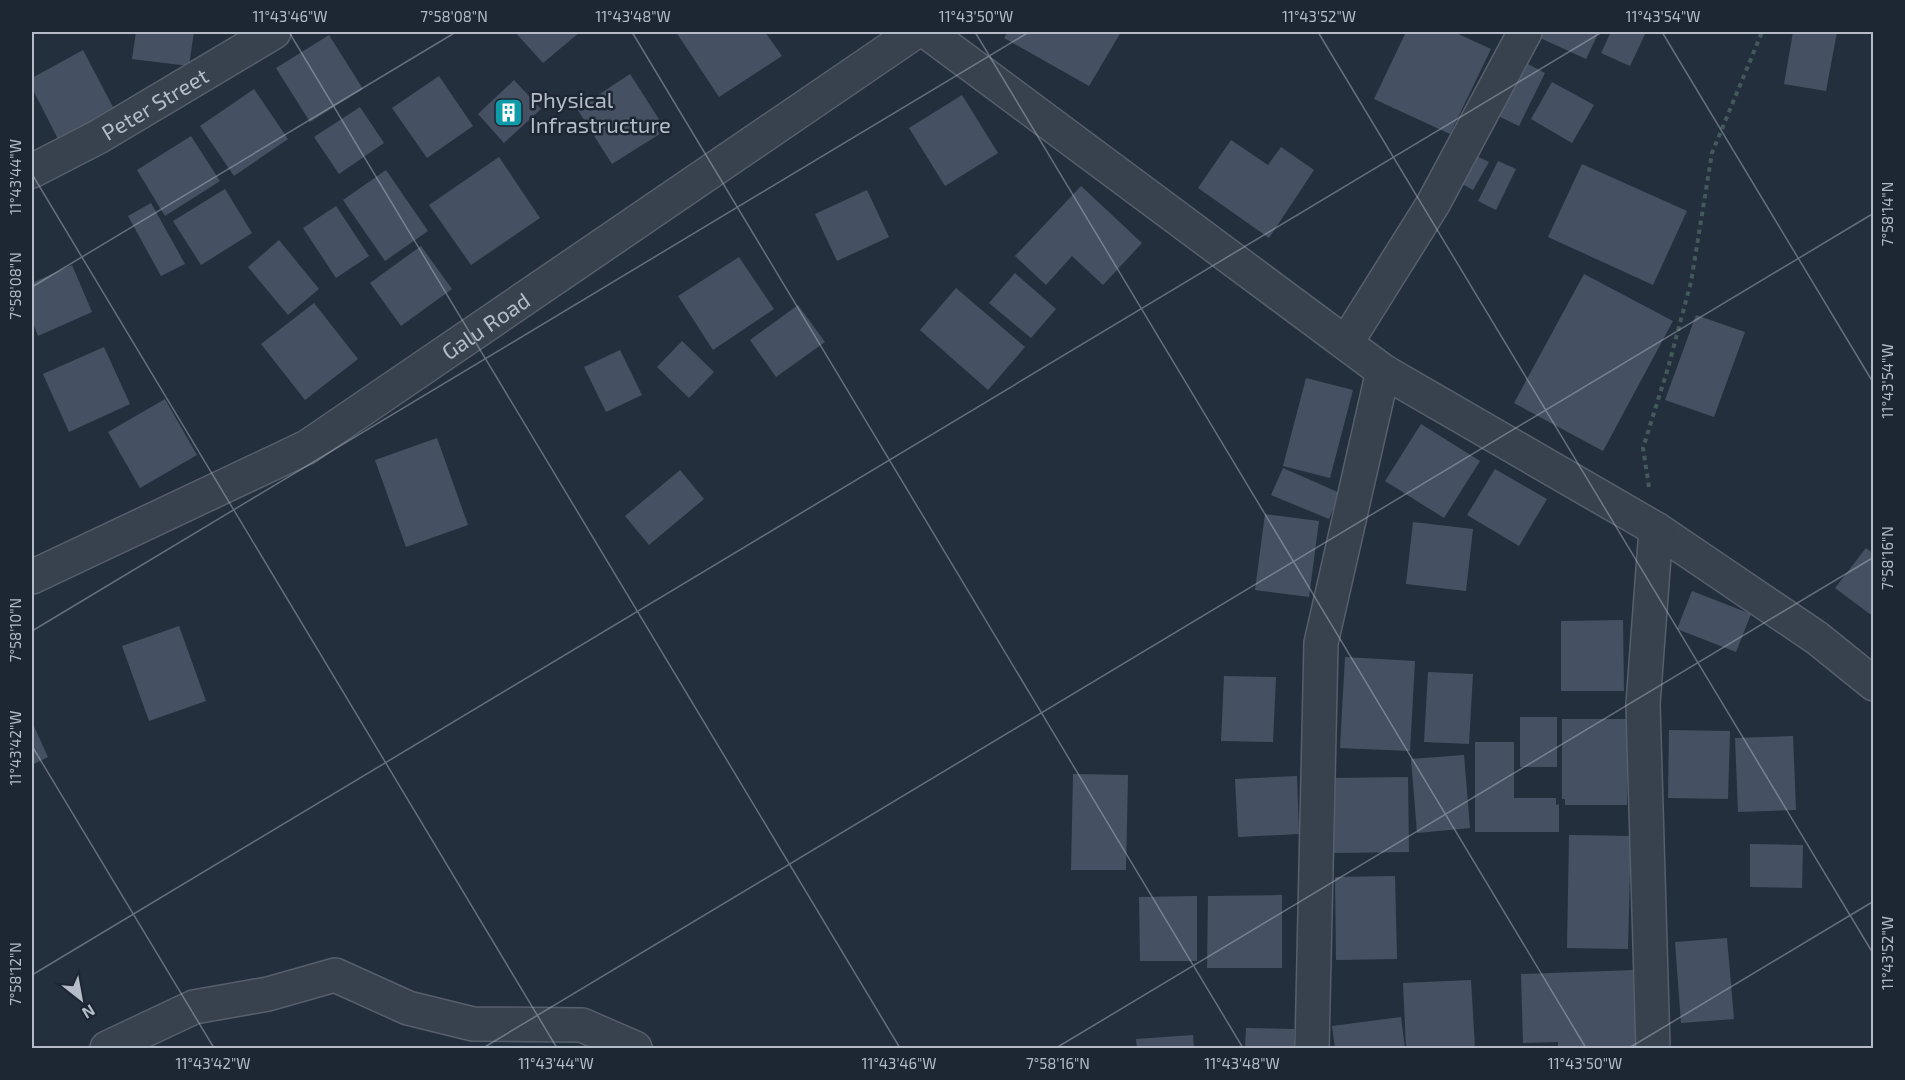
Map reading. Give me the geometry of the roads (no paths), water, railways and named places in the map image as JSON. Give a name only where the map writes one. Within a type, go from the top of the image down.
[{"type":"street","name":"Peter Street","points":[[32,171],[98,137],[274,32]]},
{"type":"street","name":"Galu Road","points":[[32,577],[307,447],[915,32]]},
{"type":"street","points":[[927,32],[1383,371],[1656,529],[1816,638],[1874,684]]},
{"type":"street","points":[[1346,343],[1433,204],[1525,32]]},
{"type":"street","points":[[1312,1048],[1321,643],[1383,371]]},
{"type":"street","points":[[1653,1048],[1643,704],[1656,529]]},
{"type":"street","points":[[107,1048],[194,1008],[268,994],[335,975],[408,1008],[473,1024],[582,1024],[635,1048]]},
{"type":"place","name":"Physical Infrastructure","points":[[509,112]]}]
